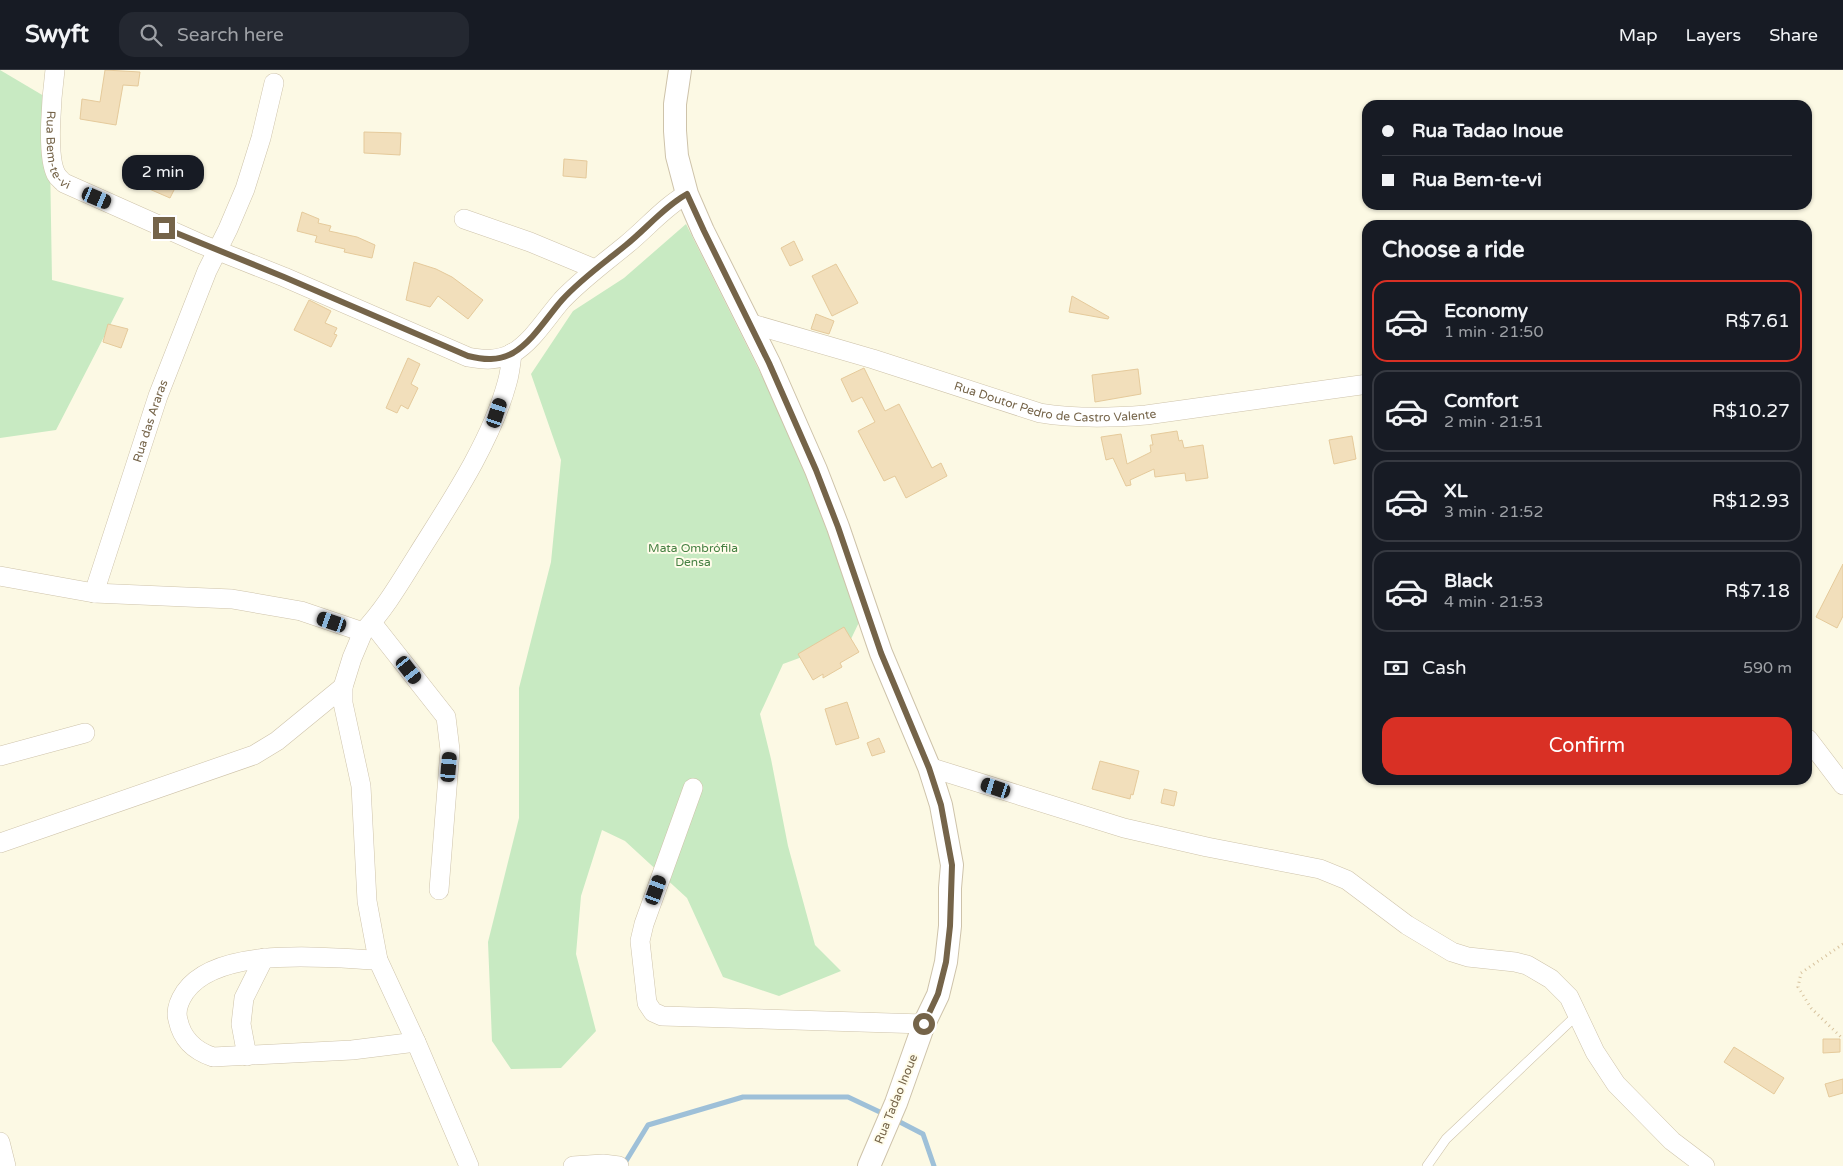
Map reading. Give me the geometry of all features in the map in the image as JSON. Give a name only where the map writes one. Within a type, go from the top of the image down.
[{"type":"street","name":"Rua Bem-te-vi","points":[[55,70],[51,157],[57,177],[64,182],[216,251],[284,277],[468,356],[481,360],[491,360],[512,353]]},
{"type":"street","name":"Rua Tadao Inoue","points":[[680,70],[675,104],[675,131],[677,156],[687,194],[769,363],[816,470],[838,527],[881,653],[929,768],[941,805],[952,865],[950,926],[946,962],[938,994],[924,1024],[896,1102],[869,1166]]},
{"type":"street","name":"Rua das Araras","points":[[94,594],[158,396],[207,271],[245,189],[261,138],[274,83]]},
{"type":"street","points":[[469,1166],[416,1042],[378,960],[367,901],[361,786],[343,704],[342,686],[352,658],[368,628],[437,524],[479,451],[497,413],[508,382],[512,353],[526,343],[563,299],[595,269],[626,245],[670,204],[687,194]]},
{"type":"street","points":[[464,219],[530,242],[595,269]]},
{"type":"street","name":"Rua Doutor Pedro de Castro Valente","points":[[749,323],[873,359],[1032,410],[1065,417],[1105,418],[1146,415],[1362,385]]},
{"type":"street","points":[[0,576],[94,594],[232,599],[301,611],[368,628],[446,717],[450,750],[439,890]]},
{"type":"street","points":[[0,843],[254,755],[277,741],[342,686]]},
{"type":"street","points":[[0,756],[85,733]]},
{"type":"street","points":[[1812,744],[1843,785]]},
{"type":"street","points":[[929,768],[1124,828],[1199,846],[1300,864],[1336,875],[1356,886],[1407,925],[1452,952],[1468,957],[1515,962],[1537,971],[1560,987],[1569,997],[1598,1058],[1616,1084],[1672,1141],[1691,1157],[1706,1166]]},
{"type":"street","points":[[693,788],[644,924],[640,941],[647,1003],[653,1012],[662,1016],[924,1024]]},
{"type":"street","points":[[378,960],[264,958],[235,962],[211,972],[190,986],[177,1007],[182,1032],[201,1053],[213,1057],[352,1050],[416,1042]]},
{"type":"street","points":[[247,1056],[241,1024],[244,998],[264,958]]},
{"type":"street","points":[[0,1142],[6,1166]]},
{"type":"street","points":[[573,1166],[585,1164],[617,1166]]},
{"type":"lane","points":[[1427,1166],[1446,1139],[1578,1014]]},
{"type":"path","points":[[1843,944],[1801,973],[1798,988],[1811,1008],[1843,1039]]},
{"type":"green space","points":[[0,70],[49,99],[52,280],[124,298],[56,430],[0,438]]},
{"type":"green space","name":"Mata Ombrófila Densa","points":[[686,224],[832,516],[835,554],[863,614],[851,639],[783,664],[760,714],[788,846],[815,945],[841,971],[779,996],[723,977],[687,898],[625,841],[602,830],[581,896],[576,954],[596,1031],[561,1068],[511,1069],[492,1041],[488,942],[519,818],[519,688],[551,562],[561,460],[531,374],[573,311],[624,278]]},
{"type":"building","points":[[105,70],[140,72],[138,86],[123,85],[116,125],[80,119],[82,99],[100,102]]},
{"type":"building","points":[[364,132],[401,133],[400,155],[364,153]]},
{"type":"building","points":[[564,159],[587,161],[586,178],[563,176]]},
{"type":"building","points":[[154,172],[178,182],[170,198],[147,188]]},
{"type":"building","points":[[302,212],[319,219],[318,223],[331,226],[329,231],[357,237],[375,245],[372,258],[344,252],[345,249],[315,242],[317,236],[297,231]]},
{"type":"building","points":[[794,241],[803,260],[790,266],[781,248]]},
{"type":"building","points":[[414,262],[436,269],[452,277],[483,300],[468,319],[438,296],[430,307],[406,300]]},
{"type":"building","points":[[836,264],[858,303],[832,316],[812,276]]},
{"type":"building","points":[[1072,296],[1109,317],[1108,319],[1069,312]]},
{"type":"building","points":[[309,300],[331,311],[325,323],[337,328],[334,334],[337,335],[331,347],[294,330]]},
{"type":"building","points":[[816,314],[834,321],[829,334],[811,329]]},
{"type":"building","points":[[108,324],[128,329],[121,348],[103,342]]},
{"type":"building","points":[[408,358],[420,364],[411,384],[418,388],[408,409],[401,405],[397,413],[386,408]]},
{"type":"building","points":[[864,368],[885,411],[899,404],[932,468],[941,463],[947,476],[906,498],[895,476],[884,481],[858,431],[875,422],[862,397],[852,402],[841,379]]},
{"type":"building","points":[[1138,369],[1141,394],[1095,402],[1092,375]]},
{"type":"building","points":[[1177,431],[1179,441],[1182,440],[1184,448],[1203,445],[1208,478],[1186,481],[1185,473],[1155,477],[1154,469],[1130,480],[1131,485],[1126,486],[1113,458],[1106,460],[1101,437],[1121,434],[1127,464],[1151,452],[1150,445],[1153,445],[1151,435]]},
{"type":"building","points":[[1352,436],[1356,459],[1334,464],[1329,440]]},
{"type":"building","points":[[1843,564],[1843,616],[1837,628],[1816,617]]},
{"type":"building","points":[[844,627],[859,652],[840,663],[842,667],[823,678],[823,674],[813,680],[798,654]]},
{"type":"building","points":[[847,702],[859,738],[836,745],[825,709]]},
{"type":"building","points":[[879,738],[885,752],[872,756],[867,743]]},
{"type":"building","points":[[1100,761],[1139,771],[1133,795],[1131,794],[1130,799],[1092,789]]},
{"type":"building","points":[[1164,789],[1177,792],[1174,806],[1161,803]]},
{"type":"building","points":[[1823,1039],[1840,1039],[1840,1052],[1823,1053]]},
{"type":"building","points":[[1734,1047],[1784,1078],[1774,1094],[1724,1062]]},
{"type":"building","points":[[1843,1079],[1843,1093],[1829,1097],[1825,1084]]},
{"type":"waterway","points":[[623,1166],[648,1125],[743,1097],[848,1097],[884,1114]]},
{"type":"waterway","points":[[896,1120],[923,1134],[934,1166]]},
{"type":"route","points":[[164,228],[468,356],[481,360],[491,360],[512,353],[526,343],[563,299],[586,277],[626,245],[670,204],[687,194],[732,291],[769,363],[816,470],[838,527],[881,653],[929,768],[941,805],[952,865],[950,926],[946,962],[938,994],[924,1024]]}]
